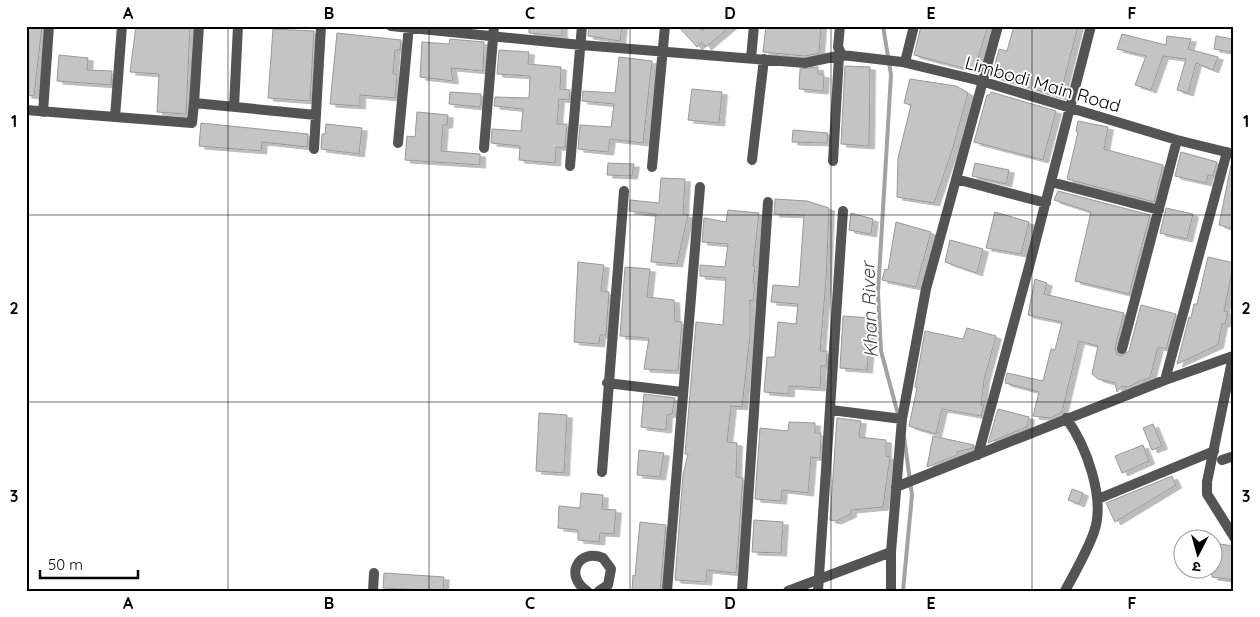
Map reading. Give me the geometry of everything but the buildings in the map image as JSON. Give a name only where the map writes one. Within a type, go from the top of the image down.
[{"type":"street","points":[[43,112],[48,26]]},
{"type":"street","points":[[115,117],[122,26]]},
{"type":"street","points":[[26,110],[192,123],[199,26]]},
{"type":"street","points":[[234,107],[238,26]]},
{"type":"street","points":[[314,149],[321,26]]},
{"type":"street","name":"Limbodi Main Road","points":[[391,26],[494,31],[581,45],[804,63],[840,56],[880,58],[981,81],[1177,140],[1230,153]]},
{"type":"street","points":[[570,166],[582,26]]},
{"type":"street","points":[[652,167],[665,26]]},
{"type":"street","points":[[751,58],[754,26]]},
{"type":"street","points":[[833,161],[840,56],[838,47],[840,26]]},
{"type":"street","points":[[904,62],[914,26]]},
{"type":"street","points":[[891,591],[891,552],[902,419],[926,288],[981,81],[998,26]]},
{"type":"street","points":[[978,455],[1046,203],[1091,26]]},
{"type":"street","points":[[398,143],[409,27]]},
{"type":"street","points":[[484,148],[494,31]]},
{"type":"street","points":[[752,160],[764,59]]},
{"type":"street","points":[[194,103],[316,115]]},
{"type":"street","points":[[1122,349],[1177,140]]},
{"type":"street","points":[[1165,380],[1230,153]]},
{"type":"street","points":[[956,179],[1046,203]]},
{"type":"street","points":[[1051,182],[1159,210]]},
{"type":"street","points":[[668,591],[682,392],[700,187]]},
{"type":"street","points":[[602,472],[607,383],[624,191]]},
{"type":"street","points":[[742,591],[768,202]]},
{"type":"street","points":[[818,585],[843,211]]},
{"type":"street","points":[[896,487],[1234,353]]},
{"type":"street","points":[[1234,353],[1207,482],[1207,494],[1234,537]]},
{"type":"street","points":[[607,383],[682,392]]},
{"type":"street","points":[[831,410],[902,419]]},
{"type":"street","points":[[1065,591],[1095,530],[1098,499],[1088,463],[1066,418]]},
{"type":"street","points":[[1098,499],[1214,451]]},
{"type":"street","points":[[1222,460],[1234,456]]},
{"type":"street","points":[[788,591],[818,585],[891,552]]},
{"type":"street","points":[[586,591],[577,582],[575,570],[581,560],[592,555],[603,558],[611,569],[608,584],[599,591]]},
{"type":"street","points":[[373,591],[374,572]]},
{"type":"waterway","name":"Khan River","points":[[883,26],[891,75],[878,293],[881,351],[899,418]]},
{"type":"waterway","name":"Khan River","points":[[903,591],[912,495],[904,437]]}]
